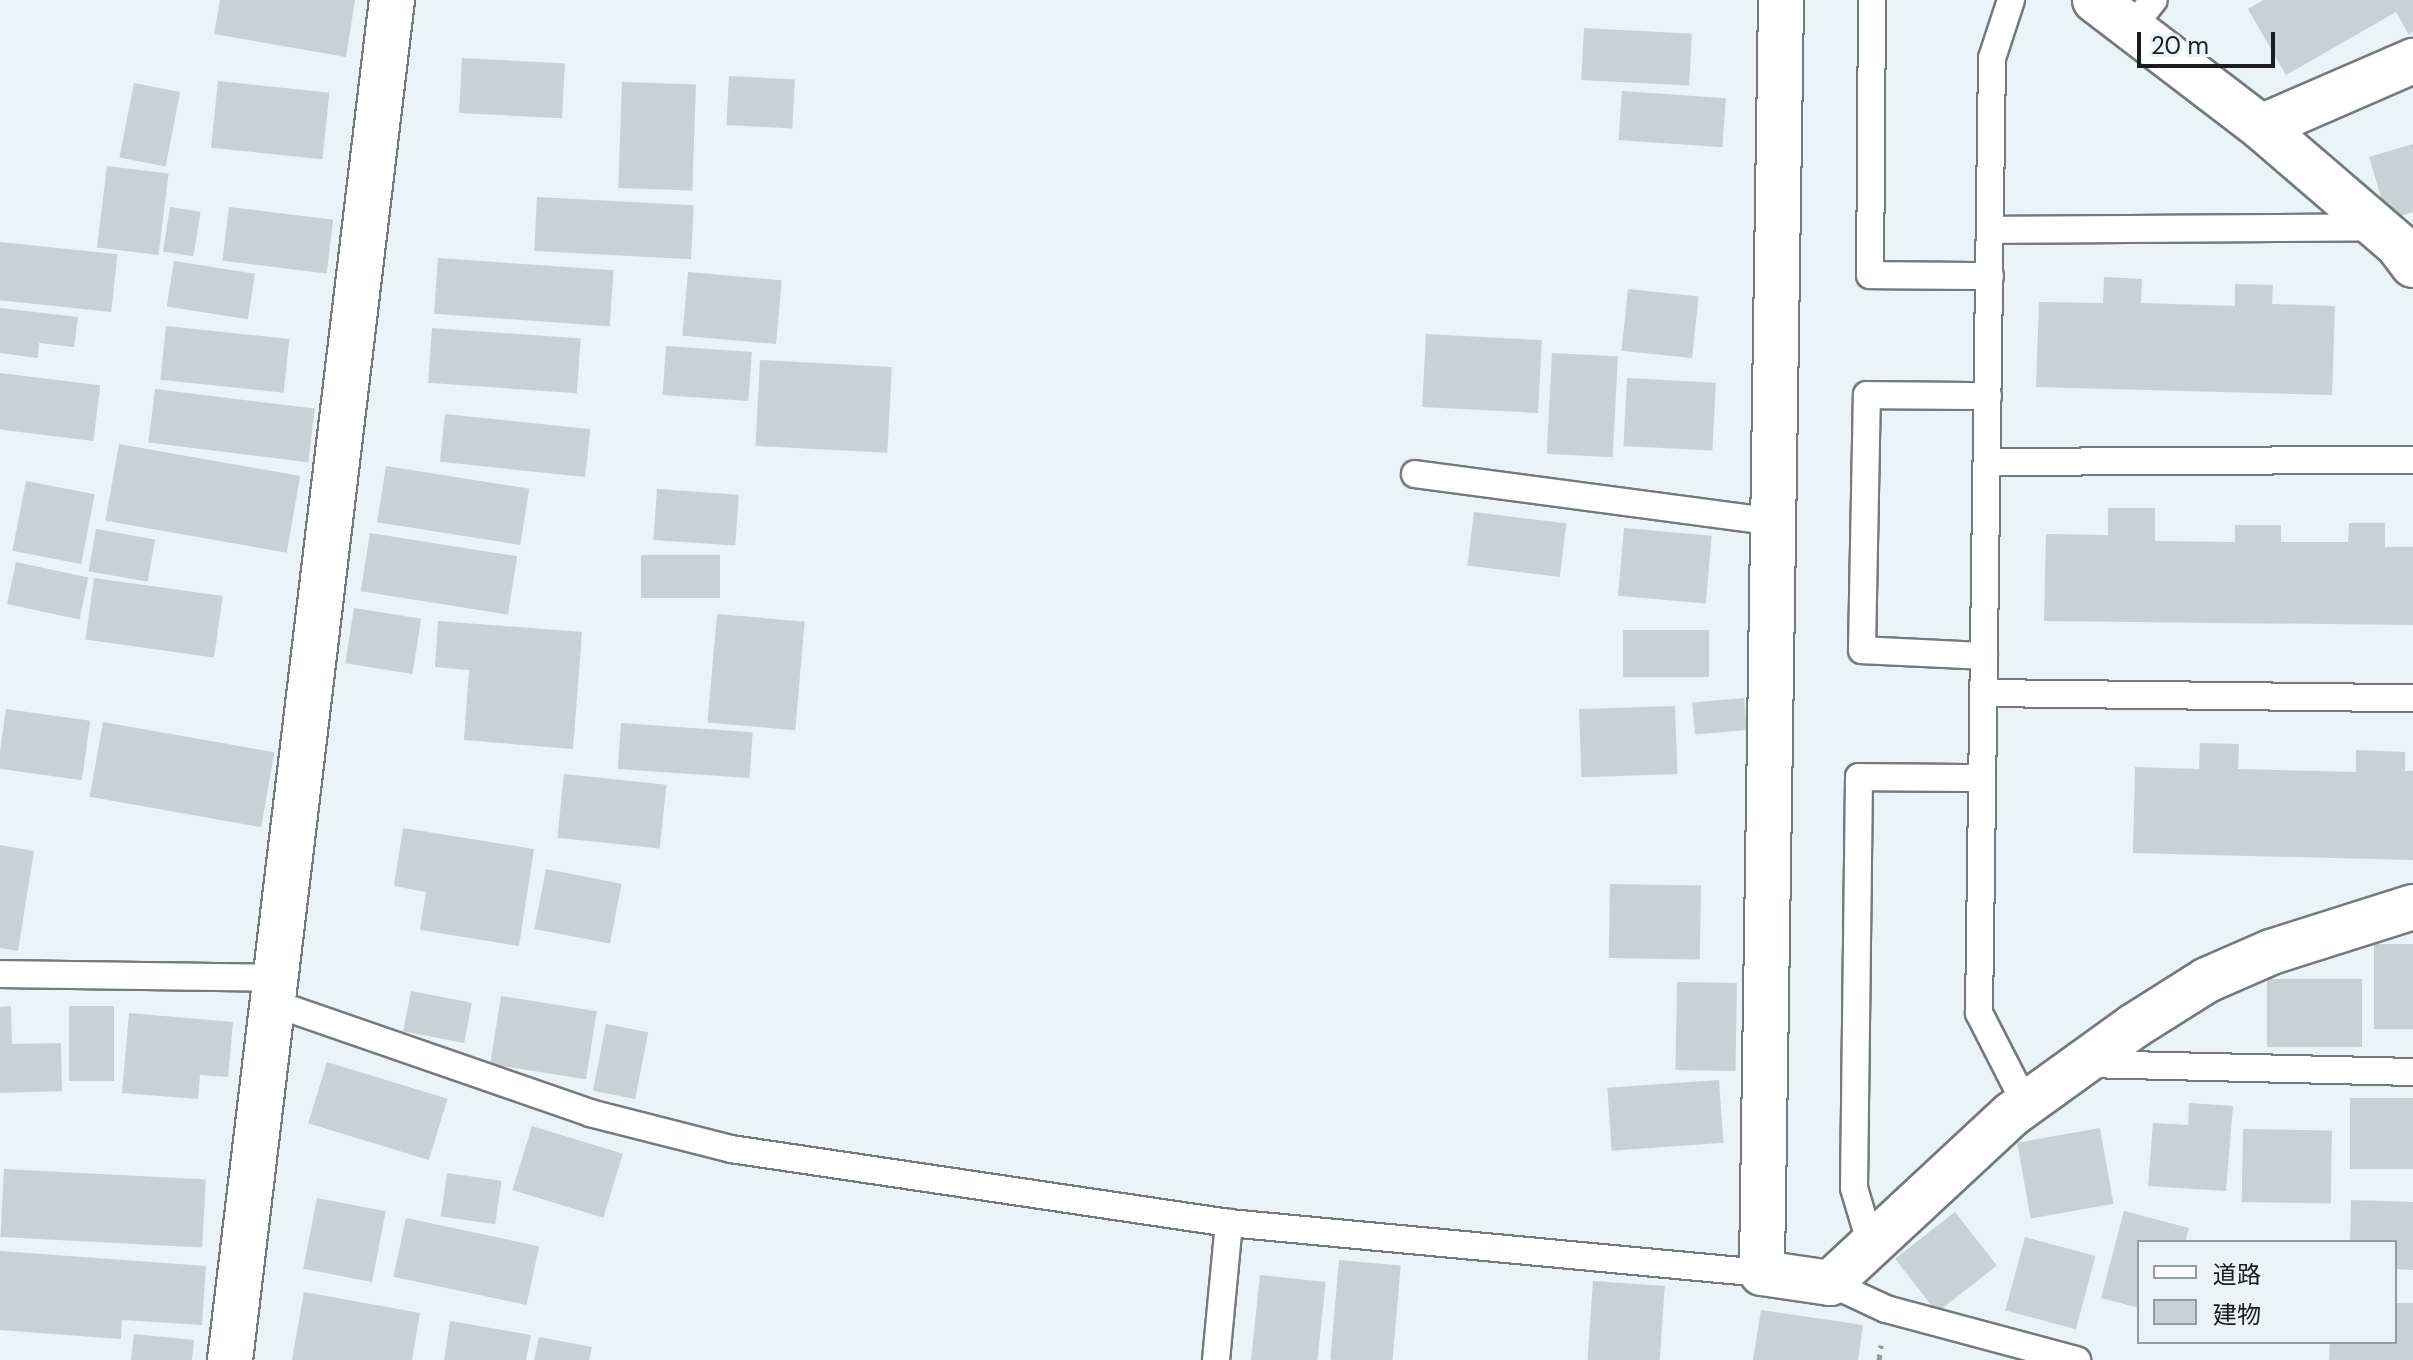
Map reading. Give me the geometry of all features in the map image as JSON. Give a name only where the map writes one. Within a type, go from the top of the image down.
[{"type":"street","points":[[230,1360],[392,0]]},
{"type":"street","points":[[1781,0],[1762,1273],[1830,1283],[2025,1103],[2207,980],[2340,927],[2413,907]]},
{"type":"street","points":[[2095,0],[2143,14],[2261,127],[2377,227],[2413,265]]},
{"type":"street","points":[[2261,127],[2413,61]]},
{"type":"lane","points":[[1872,0],[1870,275],[1990,276]]},
{"type":"lane","points":[[2011,0],[1992,58],[1979,1013],[2025,1103]]},
{"type":"lane","points":[[1990,230],[2377,227]]},
{"type":"lane","points":[[1984,656],[1862,650],[1867,395],[1988,396]]},
{"type":"lane","points":[[1987,462],[2413,460]]},
{"type":"lane","points":[[1415,474],[1773,522]]},
{"type":"lane","points":[[1983,693],[2413,698]]},
{"type":"lane","points":[[1871,1245],[1854,1188],[1859,777],[1982,778]]},
{"type":"lane","points":[[0,974],[274,990],[677,1139],[1229,1223],[1762,1273]]},
{"type":"lane","points":[[2082,1063],[2413,1072]]},
{"type":"lane","points":[[1216,1360],[1229,1223]]},
{"type":"lane","points":[[1830,1283],[1886,1309],[2077,1360]]},
{"type":"building","points":[[220,0],[355,0],[346,57],[214,34]]},
{"type":"building","points":[[2263,0],[2413,0],[2413,32],[2409,35],[2396,12],[2286,75],[2248,9]]},
{"type":"building","points":[[1584,28],[1692,34],[1689,86],[1581,80]]},
{"type":"building","points":[[462,58],[565,63],[562,118],[459,113]]},
{"type":"building","points":[[729,76],[795,79],[792,128],[726,125]]},
{"type":"building","points":[[218,81],[329,93],[322,159],[211,148]]},
{"type":"building","points":[[622,82],[696,85],[692,191],[618,188]]},
{"type":"building","points":[[134,83],[180,92],[166,167],[119,158]]},
{"type":"building","points":[[1622,91],[1726,98],[1722,147],[1619,140]]},
{"type":"building","points":[[2413,144],[2413,212],[2388,220],[2369,157]]},
{"type":"building","points":[[107,166],[169,174],[159,255],[97,247]]},
{"type":"building","points":[[537,197],[694,205],[691,259],[534,251]]},
{"type":"building","points":[[170,207],[201,212],[194,256],[163,251]]},
{"type":"building","points":[[229,207],[333,220],[327,273],[222,261]]},
{"type":"building","points":[[0,242],[117,254],[111,312],[0,300]]},
{"type":"building","points":[[438,258],[614,270],[610,326],[434,314]]},
{"type":"building","points":[[174,261],[255,274],[248,319],[167,306]]},
{"type":"building","points":[[688,272],[782,280],[776,344],[682,336]]},
{"type":"building","points":[[2104,277],[2142,279],[2141,303],[2235,306],[2235,284],[2273,285],[2272,304],[2335,306],[2332,395],[2036,387],[2039,302],[2103,303]]},
{"type":"building","points":[[1628,289],[1699,296],[1692,358],[1622,351]]},
{"type":"building","points":[[0,308],[78,317],[74,347],[39,343],[38,358],[0,353]]},
{"type":"building","points":[[166,326],[289,339],[284,393],[160,380]]},
{"type":"building","points":[[432,328],[581,338],[577,393],[428,383]]},
{"type":"building","points":[[1426,334],[1542,340],[1538,413],[1422,407]]},
{"type":"building","points":[[666,346],[752,352],[748,401],[663,395]]},
{"type":"building","points":[[1552,353],[1618,356],[1613,457],[1547,454]]},
{"type":"building","points":[[760,360],[892,367],[887,453],[755,446]]},
{"type":"building","points":[[0,373],[100,385],[93,441],[0,429]]},
{"type":"building","points":[[1627,378],[1716,383],[1712,451],[1623,446]]},
{"type":"building","points":[[155,389],[315,409],[308,462],[148,443]]},
{"type":"building","points":[[445,414],[590,429],[585,477],[440,462]]},
{"type":"building","points":[[119,444],[300,476],[287,553],[105,521]]},
{"type":"building","points":[[386,466],[529,489],[520,545],[377,522]]},
{"type":"building","points":[[26,481],[95,494],[81,564],[12,551]]},
{"type":"building","points":[[657,489],[739,495],[735,546],[653,540]]},
{"type":"building","points":[[2108,508],[2155,508],[2155,541],[2235,542],[2235,525],[2281,525],[2281,542],[2348,542],[2349,523],[2385,523],[2385,547],[2413,547],[2413,625],[2044,621],[2046,534],[2108,535]]},
{"type":"building","points":[[1474,512],[1566,523],[1560,577],[1467,566]]},
{"type":"building","points":[[1624,528],[1712,536],[1706,603],[1618,596]]},
{"type":"building","points":[[96,529],[155,539],[148,582],[89,571]]},
{"type":"building","points":[[370,533],[517,556],[508,615],[361,591]]},
{"type":"building","points":[[641,555],[720,555],[720,598],[641,598]]},
{"type":"building","points":[[16,562],[88,577],[79,619],[7,604]]},
{"type":"building","points":[[94,578],[223,596],[214,657],[85,639]]},
{"type":"building","points":[[354,608],[421,619],[412,674],[345,663]]},
{"type":"building","points":[[717,614],[805,622],[795,730],[708,723]]},
{"type":"building","points":[[438,621],[582,632],[573,749],[464,740],[469,670],[435,667]]},
{"type":"building","points":[[1623,630],[1709,630],[1709,677],[1623,677]]},
{"type":"building","points":[[1744,698],[1747,730],[1695,734],[1692,703]]},
{"type":"building","points":[[1675,706],[1677,774],[1581,777],[1579,709]]},
{"type":"building","points":[[6,709],[90,721],[82,780],[0,769]]},
{"type":"building","points":[[103,722],[274,752],[261,827],[90,797]]},
{"type":"building","points":[[621,723],[753,732],[749,778],[618,769]]},
{"type":"building","points":[[2200,743],[2239,744],[2238,769],[2356,772],[2356,750],[2405,752],[2405,771],[2413,771],[2413,860],[2133,853],[2135,767],[2199,769]]},
{"type":"building","points":[[564,774],[666,785],[660,848],[557,838]]},
{"type":"building","points":[[403,828],[534,849],[519,946],[420,930],[426,892],[394,886]]},
{"type":"building","points":[[0,845],[34,851],[18,951],[0,948]]},
{"type":"building","points":[[546,869],[622,884],[610,944],[534,929]]},
{"type":"building","points":[[1610,884],[1701,886],[1700,960],[1609,958]]},
{"type":"building","points":[[2374,944],[2413,944],[2413,1029],[2374,1029]]},
{"type":"building","points":[[2267,979],[2362,979],[2362,1047],[2267,1047]]},
{"type":"building","points":[[1677,982],[1737,983],[1735,1071],[1675,1070]]},
{"type":"building","points":[[411,991],[472,1003],[464,1043],[403,1031]]},
{"type":"building","points":[[501,996],[597,1011],[586,1079],[490,1064]]},
{"type":"building","points":[[11,1006],[12,1044],[61,1043],[62,1091],[0,1093],[0,1007]]},
{"type":"building","points":[[69,1006],[114,1006],[114,1081],[69,1081]]},
{"type":"building","points":[[129,1013],[233,1022],[228,1077],[200,1075],[198,1099],[122,1093]]},
{"type":"building","points":[[606,1024],[648,1032],[635,1099],[593,1091]]},
{"type":"building","points":[[327,1062],[447,1099],[429,1160],[308,1123]]},
{"type":"building","points":[[1719,1080],[1723,1143],[1612,1151],[1607,1088]]},
{"type":"building","points":[[2350,1098],[2413,1098],[2413,1169],[2350,1169]]},
{"type":"building","points":[[2189,1103],[2233,1106],[2226,1191],[2148,1186],[2153,1123],[2188,1125]]},
{"type":"building","points":[[532,1126],[623,1154],[603,1218],[512,1190]]},
{"type":"building","points":[[2100,1128],[2113,1204],[2031,1218],[2017,1143]]},
{"type":"building","points":[[2243,1129],[2332,1131],[2331,1204],[2242,1202]]},
{"type":"building","points":[[4,1169],[206,1180],[202,1247],[0,1237]]},
{"type":"building","points":[[447,1173],[501,1181],[495,1224],[441,1217]]},
{"type":"building","points":[[317,1198],[386,1211],[372,1282],[303,1269]]},
{"type":"building","points":[[2351,1200],[2413,1202],[2413,1270],[2397,1269],[2397,1240],[2350,1240]]},
{"type":"building","points":[[2124,1211],[2189,1228],[2186,1240],[2137,1240],[2137,1307],[2101,1298]]},
{"type":"building","points":[[1955,1212],[1997,1266],[1937,1312],[1895,1259]]},
{"type":"building","points":[[406,1218],[539,1246],[527,1305],[394,1277]]},
{"type":"building","points":[[2025,1237],[2096,1256],[2076,1329],[2005,1310]]},
{"type":"building","points":[[0,1251],[206,1266],[202,1325],[122,1320],[121,1339],[0,1330]]},
{"type":"building","points":[[1339,1260],[1401,1265],[1392,1360],[1330,1360]]},
{"type":"building","points":[[1260,1275],[1326,1282],[1317,1360],[1251,1360]]},
{"type":"building","points":[[1593,1281],[1665,1286],[1660,1360],[1587,1360]]},
{"type":"building","points":[[304,1292],[420,1313],[412,1360],[292,1360]]},
{"type":"building","points":[[2397,1303],[2413,1303],[2413,1360],[2329,1360],[2330,1344],[2397,1344]]},
{"type":"building","points":[[1761,1310],[1863,1325],[1858,1360],[1753,1360]]},
{"type":"building","points":[[450,1321],[531,1335],[526,1360],[444,1360]]},
{"type":"building","points":[[134,1334],[194,1340],[192,1360],[131,1360]]},
{"type":"building","points":[[539,1337],[592,1347],[589,1360],[534,1360]]}]
